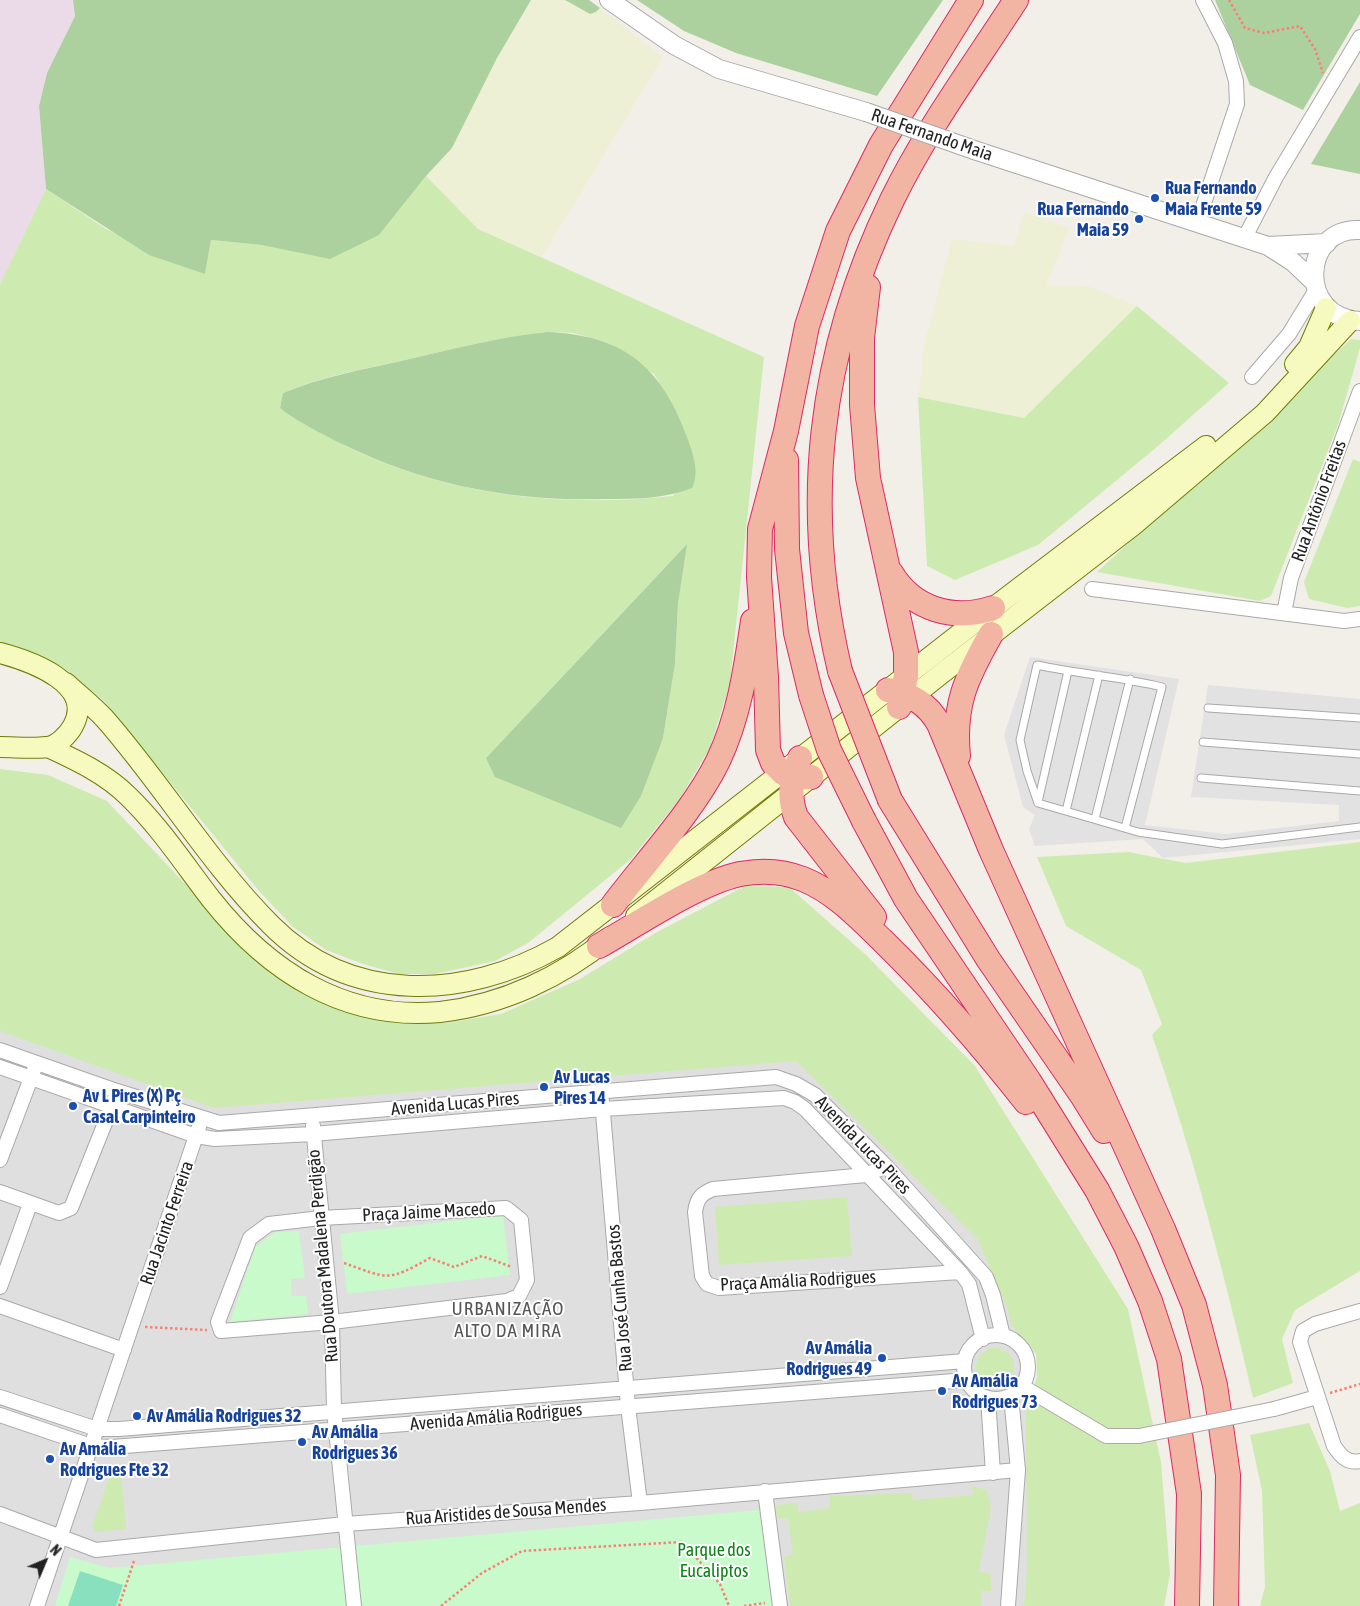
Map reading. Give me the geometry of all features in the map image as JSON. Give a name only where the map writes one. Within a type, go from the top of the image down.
[{"type":"highway","points":[[915,972],[800,825],[792,806],[796,776],[773,763],[768,750],[766,677],[759,577],[760,529],[786,431],[806,326],[838,231],[882,145],[971,0]]},
{"type":"highway","points":[[1016,0],[914,159],[873,244],[841,336],[828,387],[821,443],[820,546],[829,627],[840,671],[890,800],[988,960],[1083,1097],[1163,1229]]},
{"type":"highway","points":[[873,244],[862,338],[862,405],[868,478],[906,652],[901,693],[923,703],[935,717],[1163,1229],[1194,1305],[1215,1385],[1228,1475],[1226,1606]]},
{"type":"highway","points":[[786,431],[787,549],[796,633],[811,695],[829,750],[864,821],[906,899],[1030,1081],[1097,1190],[1126,1246],[1150,1301],[1169,1360],[1189,1494],[1187,1606]]},
{"type":"highway","points":[[888,568],[914,600],[933,609],[953,614],[966,614],[993,608]]},
{"type":"highway","points":[[613,905],[695,800],[718,760],[734,718],[745,675],[759,577]]},
{"type":"highway","points":[[964,784],[956,741],[956,719],[960,700],[971,670],[992,634]]},
{"type":"highway","points":[[599,946],[710,884],[741,874],[770,872],[803,879],[833,896],[858,916],[915,972],[980,1044],[1097,1190]]},
{"type":"main road","points":[[0,653],[36,666],[66,683],[104,718],[183,816],[232,883],[272,926],[305,953],[359,978],[394,986],[427,987],[462,983],[494,976],[533,961],[558,947],[613,905],[796,776],[901,693],[993,608],[1244,417],[1301,358],[1317,332],[1326,308]]},
{"type":"main road","points":[[901,693],[992,634],[1136,524],[1265,413],[1355,321]]},
{"type":"main road","points":[[48,747],[68,734],[78,712],[75,698],[66,683]]},
{"type":"main road","points":[[0,747],[48,747],[77,761],[126,794],[155,823],[212,900],[249,941],[285,972],[314,990],[384,1011],[412,1014],[468,1009],[506,997],[564,971],[599,946],[672,886],[796,776]]},
{"type":"street","name":"Rua Fernando Maia","points":[[609,0],[674,45],[719,69],[866,112],[977,151],[1268,246],[1294,262],[1315,285],[1326,308]]},
{"type":"street","points":[[1198,224],[1237,104],[1236,81],[1225,43],[1203,0]]},
{"type":"street","points":[[1244,239],[1276,177],[1360,37]]},
{"type":"street","points":[[1252,377],[1289,334],[1315,285],[1314,267],[1319,254],[1327,243],[1339,234],[1360,230]]},
{"type":"street","name":"Rua Fernando Maia","points":[[1268,246],[1327,243]]},
{"type":"street","points":[[1326,308],[1338,316],[1355,321]]},
{"type":"street","name":"Rua António Freitas","points":[[1284,613],[1292,578],[1360,391]]},
{"type":"street","points":[[1092,589],[1344,621],[1360,619]]},
{"type":"street","name":"Avenida Lucas Pires","points":[[0,1050],[117,1091],[219,1123],[601,1093],[776,1077],[796,1084],[815,1094],[886,1166],[986,1277],[993,1295],[1003,1336]]},
{"type":"street","points":[[0,1160],[37,1062]]},
{"type":"street","name":"Avenida Lucas Pires","points":[[0,1067],[196,1136],[215,1139],[312,1134],[603,1109],[784,1098],[795,1102],[805,1109],[960,1272],[969,1284],[982,1339]]},
{"type":"street","points":[[0,1192],[59,1213],[71,1208],[117,1091]]},
{"type":"street","name":"Rua José Cunha Bastos","points":[[601,1093],[628,1387],[628,1406],[640,1503]]},
{"type":"street","name":"Rua Doutora Madalena Perdigão","points":[[313,1116],[312,1134],[332,1322],[334,1410],[354,1606]]},
{"type":"street","name":"Rua Jacinto Ferreira","points":[[37,1606],[202,1119]]},
{"type":"street","name":"Praça Amália Rodrigues","points":[[886,1166],[866,1175],[714,1189],[702,1194],[697,1202],[695,1212],[702,1276],[708,1284],[719,1288],[960,1272]]},
{"type":"street","points":[[0,1287],[30,1204]]},
{"type":"street","name":"Praça Jaime Macedo","points":[[506,1208],[521,1220],[526,1267],[527,1280],[519,1296],[507,1302],[332,1322],[221,1331],[218,1322],[250,1238],[269,1224],[321,1218],[506,1208]]},
{"type":"street","points":[[0,1306],[124,1350]]},
{"type":"street","points":[[1360,1310],[1315,1324],[1303,1331],[1300,1342],[1334,1446],[1342,1458],[1356,1462],[1360,1461]]},
{"type":"street","points":[[1003,1336],[1021,1347],[1026,1356],[1028,1366],[1022,1386],[1011,1396],[1001,1399],[988,1398],[975,1390],[967,1380],[964,1361],[970,1349],[982,1339],[1003,1336]]},
{"type":"street","name":"Avenida Amália Rodrigues","points":[[0,1397],[97,1429],[125,1429],[334,1410],[964,1361]]},
{"type":"street","name":"Avenida Amália Rodrigues","points":[[0,1415],[91,1446],[112,1447],[336,1431],[967,1380]]},
{"type":"street","points":[[1022,1386],[1106,1436],[1139,1436],[1274,1409],[1317,1397]]},
{"type":"street","points":[[1008,1606],[1018,1470],[1011,1396]]},
{"type":"street","points":[[988,1398],[993,1473]]},
{"type":"street","name":"Rua Aristides de Sousa Mendes","points":[[0,1514],[96,1550],[345,1524],[640,1503],[1018,1470]]},
{"type":"street","points":[[765,1491],[780,1603]]},
{"type":"lane","points":[[1038,802],[1027,771],[1020,740],[1037,664],[1068,671],[1130,679],[1162,687],[1125,828]]},
{"type":"lane","points":[[1038,802],[1068,671]]},
{"type":"lane","points":[[1066,811],[1099,675]]},
{"type":"lane","points":[[1095,819],[1130,679]]},
{"type":"lane","points":[[1208,708],[1360,718]]},
{"type":"lane","points":[[1203,742],[1360,754]]},
{"type":"lane","points":[[1201,778],[1360,791]]},
{"type":"lane","points":[[1038,802],[1138,832],[1222,844],[1360,827]]},
{"type":"path","points":[[1229,0],[1245,28],[1264,33],[1300,26],[1315,49],[1329,90]]},
{"type":"path","points":[[344,1263],[383,1277],[400,1275],[430,1258],[454,1267],[482,1256],[509,1268],[526,1267]]},
{"type":"path","points":[[132,1326],[221,1331]]},
{"type":"path","points":[[1317,1397],[1360,1384]]},
{"type":"path","points":[[441,1606],[482,1573],[522,1551],[682,1542],[720,1584],[729,1606]]},
{"type":"path","points":[[119,1606],[140,1545]]},
{"type":"path","points":[[744,1606],[780,1603]]},
{"type":"shaded area","points":[[0,0],[73,0],[75,16],[47,73],[39,106],[46,189],[0,284]]},
{"type":"shaded area","points":[[1030,657],[1179,679],[1145,825],[1226,834],[1339,821],[1339,805],[1191,797],[1208,685],[1360,699],[1360,839],[1163,858],[1143,839],[1035,846],[1029,829],[1035,815],[1023,807],[1004,735]]},
{"type":"shaded area","points":[[0,1000],[209,1085],[831,1029],[1026,1248],[1043,1606],[0,1606]]},
{"type":"green space","points":[[73,0],[531,0],[497,58],[452,148],[426,176],[379,235],[330,259],[262,245],[211,240],[205,274],[149,255],[46,189],[39,106],[47,73],[75,16]]},
{"type":"green space","points":[[531,0],[565,0],[590,14],[600,8],[663,57],[542,257],[478,229],[426,176],[452,148],[497,58]]},
{"type":"green space","points":[[565,0],[589,0],[600,8],[590,14]]},
{"type":"green space","points":[[637,0],[943,0],[877,96],[736,53],[684,31]]},
{"type":"green space","points":[[1215,0],[1360,0],[1360,14],[1303,110],[1250,85]]},
{"type":"green space","points":[[1360,82],[1360,174],[1311,164]]},
{"type":"green space","points":[[426,176],[478,229],[764,357],[730,683],[710,748],[679,800],[631,859],[528,943],[495,961],[435,974],[399,974],[363,964],[326,950],[293,927],[259,891],[103,700],[62,667],[13,645],[0,643],[0,284],[46,189],[106,229],[205,274],[211,240],[262,245],[379,235]],"holes":[[[547,332],[573,333],[592,338],[654,374],[678,416],[694,459],[673,496],[631,499],[547,499],[465,487],[424,477],[385,463],[320,433],[280,408],[283,393],[328,377],[476,344]],[[686,545],[678,604],[675,664],[663,738],[486,758]]]},
{"type":"green space","points":[[1024,212],[1070,228],[1046,285],[1088,286],[1137,306],[1024,418],[918,397],[924,345],[952,239],[1014,246]]},
{"type":"green space","points":[[1137,306],[1229,383],[1157,447],[1038,545],[955,580],[927,566],[918,397],[1024,418]]},
{"type":"green space","points":[[547,332],[574,334],[618,348],[636,359],[651,373],[665,391],[677,412],[689,443],[696,469],[692,488],[650,498],[571,499],[504,494],[471,488],[438,480],[374,458],[318,432],[280,408],[283,393],[326,378],[474,344]]},
{"type":"green space","points":[[1351,339],[1360,340],[1360,348],[1338,425],[1271,596],[1260,601],[1097,572]]},
{"type":"green space","points":[[1353,459],[1360,462],[1360,606],[1347,608],[1309,599],[1304,582]]},
{"type":"green space","points":[[687,544],[678,604],[675,664],[663,738],[641,796],[621,828],[495,777],[486,758]]},
{"type":"green space","points":[[0,769],[48,775],[107,801],[241,943],[278,976],[330,1006],[388,1022],[446,1023],[501,1014],[580,979],[657,932],[745,886],[789,887],[865,954],[975,1066],[1128,1309],[1161,1462],[1170,1574],[1164,1606],[1024,1606],[1027,1570],[1026,1410],[1037,1377],[1036,1354],[1012,1326],[1006,1305],[977,1238],[796,1061],[214,1108],[0,1031]]},
{"type":"green space","points":[[1360,842],[1360,1271],[1295,1310],[1282,1339],[1293,1383],[1253,1398],[1207,1215],[1152,1035],[1162,1024],[1141,970],[1066,926],[1037,857],[1128,852],[1186,863]]},
{"type":"green space","points":[[847,1197],[852,1256],[719,1265],[715,1207]]},
{"type":"green space","points":[[503,1215],[510,1275],[347,1294],[340,1234]]},
{"type":"green space","points":[[299,1231],[305,1278],[291,1279],[292,1296],[306,1296],[308,1314],[230,1322],[255,1247],[275,1232]]},
{"type":"green space","points":[[995,1348],[1008,1354],[1014,1367],[1008,1380],[995,1386],[982,1380],[976,1367],[982,1354]]},
{"type":"green space","points":[[1309,1423],[1330,1471],[1340,1511],[1360,1503],[1360,1606],[1260,1606],[1265,1587],[1262,1491],[1250,1435]]},
{"type":"green space","points":[[111,1472],[121,1473],[126,1529],[96,1532],[92,1527]]},
{"type":"green space","points":[[972,1486],[987,1490],[991,1508],[979,1571],[991,1574],[991,1591],[981,1591],[981,1606],[790,1606],[784,1557],[793,1554],[788,1519],[777,1518],[776,1505],[797,1503],[799,1512],[829,1508],[830,1496],[912,1493],[913,1500],[973,1495]]},
{"type":"green space","name":"Parque dos Eucaliptos","points":[[759,1510],[772,1606],[55,1606],[70,1557],[109,1568]]},
{"type":"green space","points":[[80,1571],[123,1585],[116,1606],[68,1606]]},
{"type":"place","name":"Rua Fernando Maia Frente 59","points":[[1155,198]]},
{"type":"place","name":"Rua Fernando Maia 59","points":[[1139,219]]},
{"type":"place","name":"Av Lucas Pires 14","points":[[544,1087]]},
{"type":"place","name":"Av L Pires (X) Pç Casal Carpinteiro","points":[[73,1106]]},
{"type":"place","name":"Av Amália Rodrigues 49","points":[[882,1358]]},
{"type":"place","name":"Av Amália Rodrigues 73","points":[[942,1391]]},
{"type":"place","name":"Av Amália Rodrigues 32","points":[[137,1416]]},
{"type":"place","name":"Av Amália Rodrigues 36","points":[[302,1442]]},
{"type":"place","name":"Av Amália Rodrigues Fte 32","points":[[50,1459]]},
{"type":"district","name":"URBANIZAÇÃO ALTO DA MIRA","points":[[508,1320]]}]
